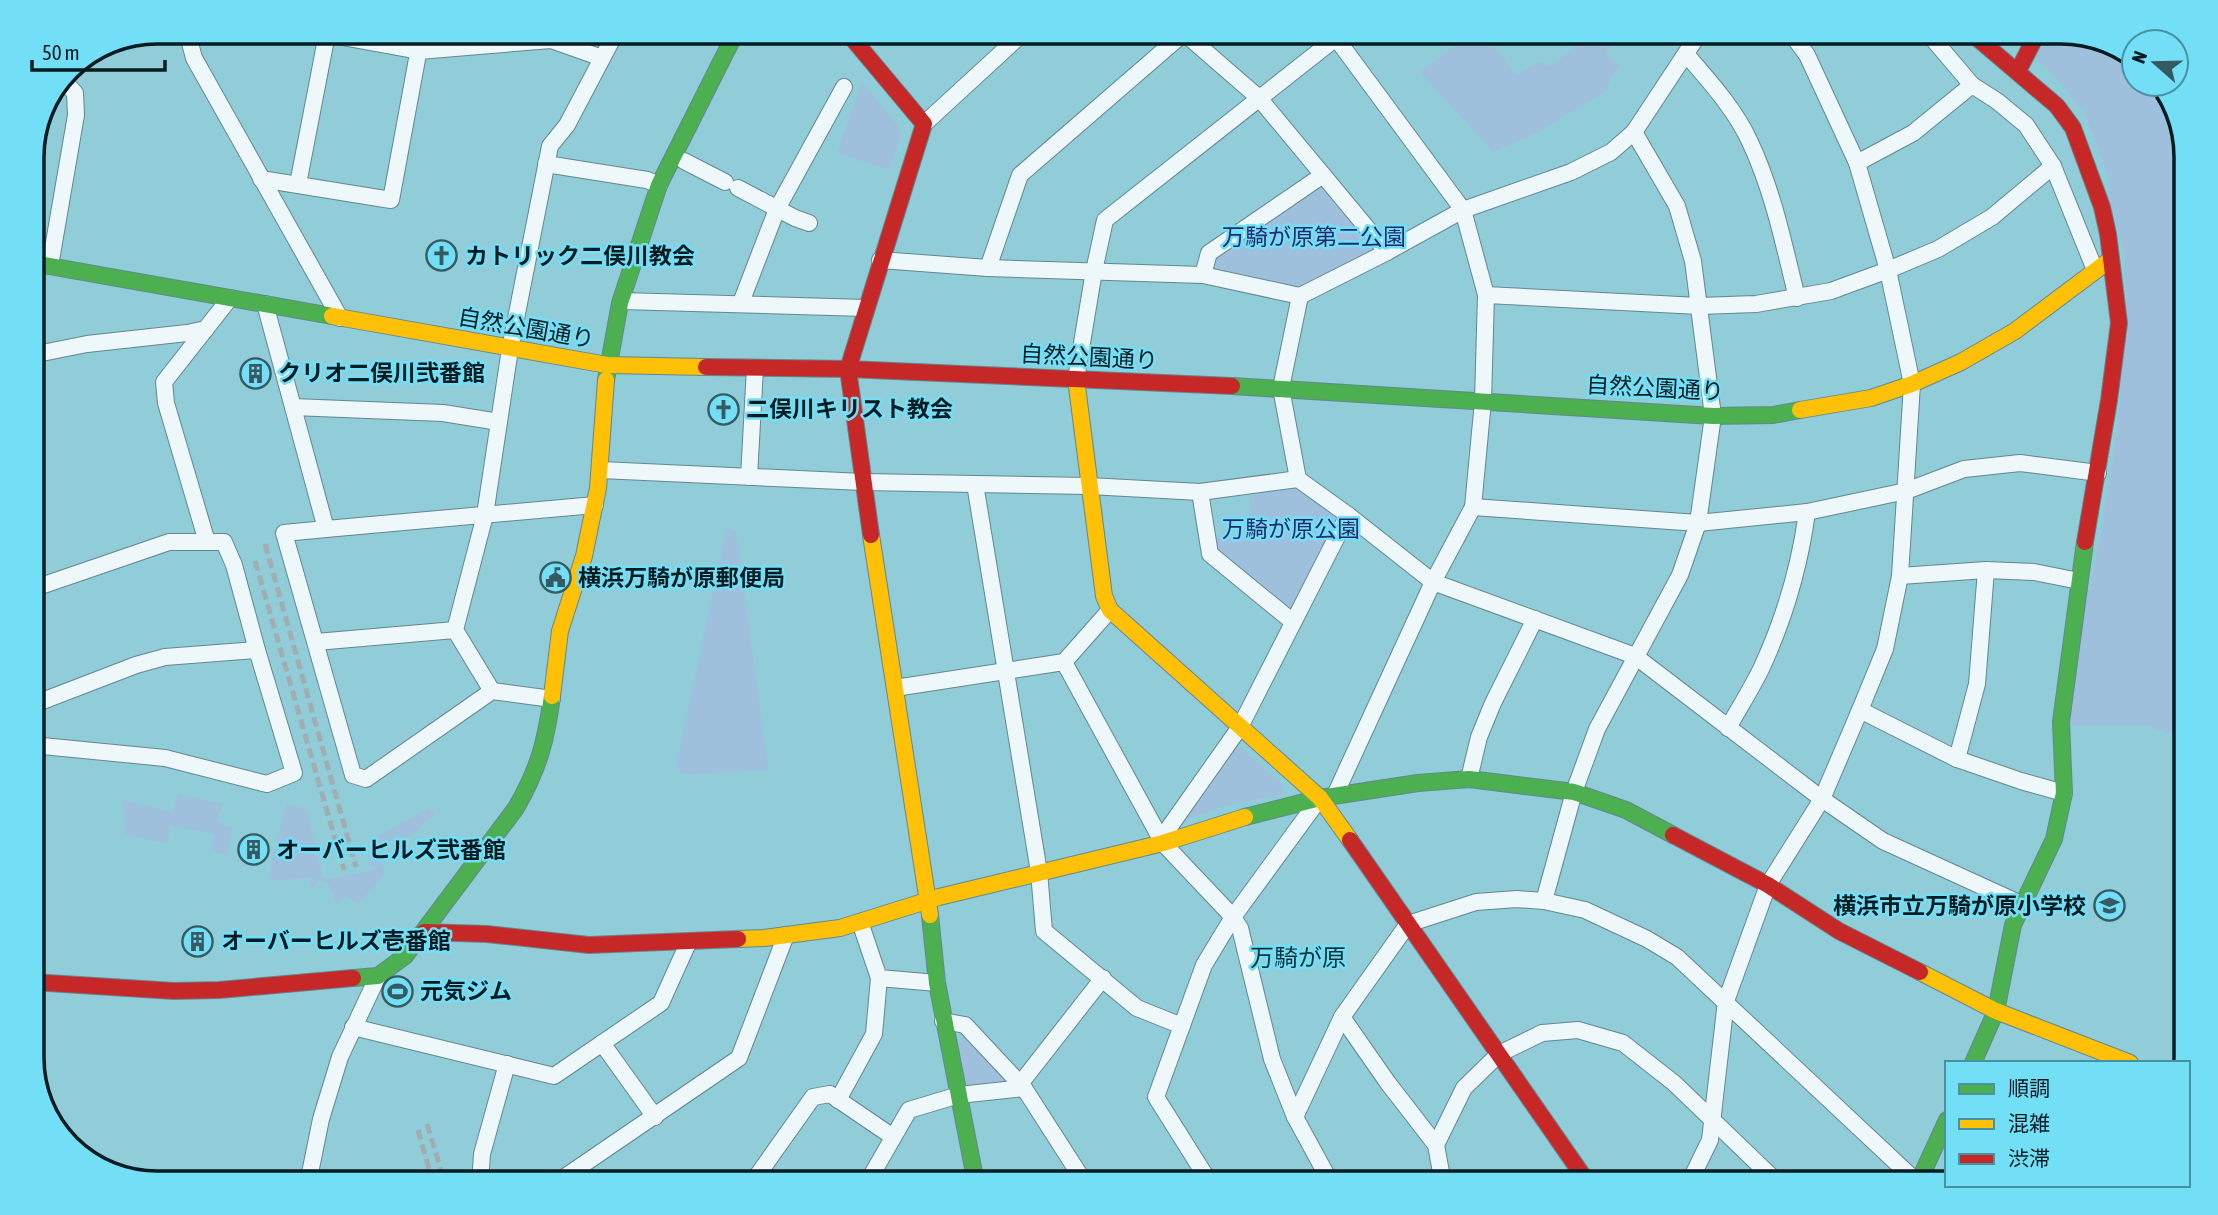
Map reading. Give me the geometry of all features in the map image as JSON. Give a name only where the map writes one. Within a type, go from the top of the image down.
[{"type":"street","points":[[190,44],[194,58],[340,318]]},
{"type":"street","points":[[298,184],[319,44]]},
{"type":"street","points":[[381,44],[419,51],[503,44]]},
{"type":"street","points":[[261,179],[391,200],[420,44]]},
{"type":"street","points":[[562,44],[602,58]]},
{"type":"street","points":[[492,691],[455,630],[485,514],[510,349],[550,146],[567,125],[610,44]]},
{"type":"street","points":[[44,983],[174,991],[377,976],[405,956],[516,808],[541,758],[552,699],[560,631],[584,556],[595,505],[601,470],[607,365],[621,301],[659,185],[730,44]]},
{"type":"street","points":[[857,44],[924,124]]},
{"type":"street","points":[[974,1171],[937,984],[928,900],[848,369],[924,124],[1011,44]]},
{"type":"street","points":[[988,268],[1020,175],[1169,44]]},
{"type":"street","points":[[1197,44],[1259,98],[1387,252]]},
{"type":"street","points":[[1322,44],[1259,98],[1105,220],[1076,379],[1104,596],[1110,610],[1240,727],[1328,796],[1408,924],[1579,1171]]},
{"type":"street","points":[[1202,1171],[1156,1097],[1204,965],[1233,917],[1328,796],[1433,582],[1473,507],[1483,401],[1486,295],[1463,210],[1339,44]]},
{"type":"street","points":[[880,260],[988,268],[1203,275],[1300,296],[1463,210],[1571,172],[1611,152],[1634,132],[1692,44]]},
{"type":"street","points":[[1695,1171],[1710,1140],[1726,1001],[1768,885],[1822,799],[1885,649],[1900,576],[1912,384],[1888,271],[1857,163],[1807,55],[1799,44]]},
{"type":"street","points":[[1937,44],[1972,85],[2026,125],[2053,166],[2095,270]]},
{"type":"street","points":[[1974,1061],[1996,1011],[2013,925],[2054,839],[2064,793],[2061,722],[2079,581],[2098,473],[2119,323],[2102,206],[2073,128],[2056,106],[1985,44]]},
{"type":"street","points":[[2018,71],[2032,44]]},
{"type":"street","points":[[1686,54],[1723,99],[1749,139],[1769,188],[1797,298]]},
{"type":"street","points":[[1857,163],[1913,133],[1972,85]]},
{"type":"street","points":[[50,266],[76,115],[75,93],[69,87]]},
{"type":"street","points":[[742,304],[777,209],[844,87]]},
{"type":"street","points":[[1544,901],[1574,792],[1597,729],[1680,575],[1698,523],[1713,416],[1693,261],[1678,206],[1634,132]]},
{"type":"street","points":[[684,161],[809,223]]},
{"type":"street","points":[[546,164],[647,180],[659,185]]},
{"type":"street","points":[[1486,295],[1699,306],[1756,304],[1831,291],[1888,271],[1938,249],[1992,217],[2053,166]]},
{"type":"street","points":[[1203,275],[1209,253],[1323,175]]},
{"type":"street","name":"自然公園通り","points":[[44,265],[607,365],[848,369],[1281,388],[1713,416],[1773,415],[1871,398],[1912,384],[1961,362],[2014,331],[2111,259]]},
{"type":"street","points":[[1298,479],[1281,388],[1300,296]]},
{"type":"street","points":[[207,542],[166,403],[164,382],[229,298]]},
{"type":"street","points":[[621,301],[866,308]]},
{"type":"street","points":[[265,304],[326,529]]},
{"type":"street","points":[[44,353],[206,328]]},
{"type":"street","points":[[749,477],[755,368]]},
{"type":"street","points":[[293,407],[443,413],[499,422]]},
{"type":"street","points":[[1473,507],[1698,523],[1807,512],[1906,491],[1964,469],[2020,463],[2098,473]]},
{"type":"street","points":[[601,470],[863,482],[1089,486],[1200,492],[1298,479],[1433,582],[1635,656],[1822,799],[1883,841],[2021,904]]},
{"type":"street","points":[[975,485],[1039,872],[1044,931],[1137,1008],[1182,1026]]},
{"type":"street","points":[[1200,492],[1210,554],[1293,622]]},
{"type":"street","points":[[552,699],[492,691],[366,779],[353,775],[284,533],[595,505]]},
{"type":"street","points":[[1728,728],[1761,669],[1775,635],[1801,548],[1807,512]]},
{"type":"street","points":[[1162,841],[1240,727],[1348,515]]},
{"type":"street","points":[[44,585],[169,542],[224,542],[234,565],[294,773],[267,784],[165,758],[44,746]]},
{"type":"street","points":[[1900,576],[1986,570],[2034,572],[2079,581]]},
{"type":"street","points":[[1957,759],[1977,684],[1986,570]]},
{"type":"street","points":[[895,688],[1064,662],[1110,610]]},
{"type":"street","points":[[1469,779],[1479,737],[1493,703],[1535,619]]},
{"type":"street","points":[[316,642],[455,630]]},
{"type":"street","points":[[44,700],[136,665],[165,657],[257,650]]},
{"type":"street","points":[[1064,662],[1162,841],[1233,917],[1240,928],[1272,1059],[1295,1117],[1324,1171]]},
{"type":"street","points":[[1860,710],[1957,759],[2064,793]]},
{"type":"street","points":[[424,932],[487,934],[589,945],[786,935],[840,928],[928,900],[1328,796],[1418,783],[1469,779],[1574,792],[1636,814],[1768,885],[1839,931],[2091,1056],[2119,1061]]},
{"type":"street","points":[[1295,1117],[1342,1017],[1408,924],[1476,902],[1517,899],[1544,901],[1585,910],[1647,939],[1677,957],[1904,1171]]},
{"type":"street","points":[[838,1100],[874,1034],[879,978],[860,922]]},
{"type":"street","points":[[575,1171],[739,1058],[786,935]]},
{"type":"street","points":[[353,1027],[554,1076],[661,1003],[689,941]]},
{"type":"street","points":[[311,1171],[321,1119],[340,1057],[377,976]]},
{"type":"street","points":[[879,978],[937,984]]},
{"type":"street","points":[[874,1171],[909,1110],[959,1095],[1022,1086],[1103,978]]},
{"type":"street","points":[[1342,1017],[1436,1145],[1441,1171]]},
{"type":"street","points":[[943,1021],[965,1025],[1022,1086],[1077,1171]]},
{"type":"street","points":[[1436,1145],[1464,1087],[1499,1054],[1542,1033],[1578,1030],[1622,1043],[1674,1083],[1764,1171]]},
{"type":"street","points":[[603,1043],[655,1117]]},
{"type":"street","points":[[481,1171],[482,1154],[508,1064]]},
{"type":"street","points":[[761,1171],[813,1097],[830,1094],[893,1137]]},
{"type":"street","points":[[1924,1171],[1945,1124]]},
{"type":"green space","points":[[1456,44],[1492,44],[1517,75],[1538,62],[1553,66],[1575,46],[1573,44],[1612,44],[1606,54],[1620,66],[1606,91],[1537,133],[1493,152],[1420,72]]},
{"type":"green space","points":[[2014,44],[2076,45],[2111,55],[2120,61],[2120,98],[2157,98],[2172,135],[2174,735],[2145,725],[2069,726],[2083,615],[2102,529],[2119,419],[2126,296],[2124,250],[2109,199],[2109,177],[2084,112],[2048,69]]},
{"type":"green space","points":[[862,82],[899,127],[901,135],[889,170],[837,153]]},
{"type":"green space","name":"万騎が原第二公園","points":[[1322,181],[1378,250],[1300,289],[1210,271],[1214,256]]},
{"type":"green space","name":"万騎が原公園","points":[[1296,487],[1340,517],[1292,613],[1215,551],[1212,539],[1254,531],[1249,496]]},
{"type":"green space","points":[[728,528],[736,531],[768,767],[766,770],[684,775],[676,767]]},
{"type":"green space","points":[[1237,745],[1284,785],[1282,794],[1228,805],[1177,823]]},
{"type":"green space","points":[[178,794],[223,804],[217,822],[232,827],[227,856],[210,851],[214,834],[171,826],[167,843],[125,835],[123,800],[173,812]]},
{"type":"green space","points":[[286,804],[307,809],[323,877],[329,879],[373,870],[368,856],[373,853],[374,842],[386,831],[429,808],[435,814],[406,840],[397,834],[382,849],[379,861],[385,870],[384,875],[358,904],[345,895],[337,906],[329,885],[321,880],[311,889],[310,878],[268,881]]},
{"type":"green space","points":[[967,1035],[1013,1085],[962,1089],[954,1042]]},
{"type":"railway","points":[[265,544],[356,867]]},
{"type":"railway","points":[[255,561],[344,870]]},
{"type":"railway","points":[[427,1124],[441,1171]]},
{"type":"railway","points":[[418,1130],[430,1171]]},
{"type":"traffic: fast","points":[[606,380],[620,303],[659,185],[730,44]]},
{"type":"traffic: fast","points":[[44,265],[332,316]]},
{"type":"traffic: fast","points":[[1232,386],[1713,416],[1773,415],[1800,410]]},
{"type":"traffic: fast","points":[[1974,1061],[1996,1011],[2013,925],[2054,839],[2064,793],[2061,722],[2085,542]]},
{"type":"traffic: fast","points":[[353,978],[378,976],[405,956],[516,808],[540,754],[552,696]]},
{"type":"traffic: fast","points":[[1245,817],[1320,798],[1418,783],[1469,779],[1574,792],[1626,810],[1673,835]]},
{"type":"traffic: fast","points":[[930,915],[937,983],[974,1171]]},
{"type":"traffic: fast","points":[[1924,1171],[1945,1124]]},
{"type":"traffic: slow","points":[[1800,410],[1871,398],[1912,384],[1961,362],[2015,331],[2111,259]]},
{"type":"traffic: slow","points":[[332,316],[607,365],[706,367]]},
{"type":"traffic: slow","points":[[1076,379],[1104,596],[1110,610],[1320,798],[1350,840]]},
{"type":"traffic: slow","points":[[552,696],[560,631],[584,556],[598,488],[606,380]]},
{"type":"traffic: slow","points":[[871,535],[930,915]]},
{"type":"traffic: slow","points":[[738,939],[840,928],[939,897],[1163,843],[1245,817]]},
{"type":"traffic: slow","points":[[1920,972],[1996,1011],[2125,1061]]},
{"type":"traffic: jam","points":[[857,44],[924,124],[848,369],[871,535]]},
{"type":"traffic: jam","points":[[1984,44],[2057,106],[2073,128],[2102,207],[2108,234],[2119,323],[2085,542]]},
{"type":"traffic: jam","points":[[2018,71],[2032,44]]},
{"type":"traffic: jam","points":[[706,367],[848,369],[1232,386]]},
{"type":"traffic: jam","points":[[1673,835],[1768,885],[1839,931],[1920,972]]},
{"type":"traffic: jam","points":[[1350,840],[1580,1171]]},
{"type":"traffic: jam","points":[[424,932],[487,934],[589,945],[738,939]]},
{"type":"traffic: jam","points":[[44,983],[174,991],[219,990],[353,978]]},
{"type":"place","name":"カトリック二俣川教会","points":[[442,256]]},
{"type":"place","name":"クリオ二俣川弐番館","points":[[255,373]]},
{"type":"place","name":"二俣川キリスト教会","points":[[723,409]]},
{"type":"place","name":"横浜万騎が原郵便局","points":[[555,578]]},
{"type":"place","name":"オーバーヒルズ弐番館","points":[[253,850]]},
{"type":"place","name":"横浜市立万騎が原小学校","points":[[2109,906]]},
{"type":"place","name":"オーバーヒルズ壱番館","points":[[198,941]]},
{"type":"place","name":"元気ジム","points":[[397,991]]},
{"type":"district","name":"万騎が原","points":[[1298,958]]}]
